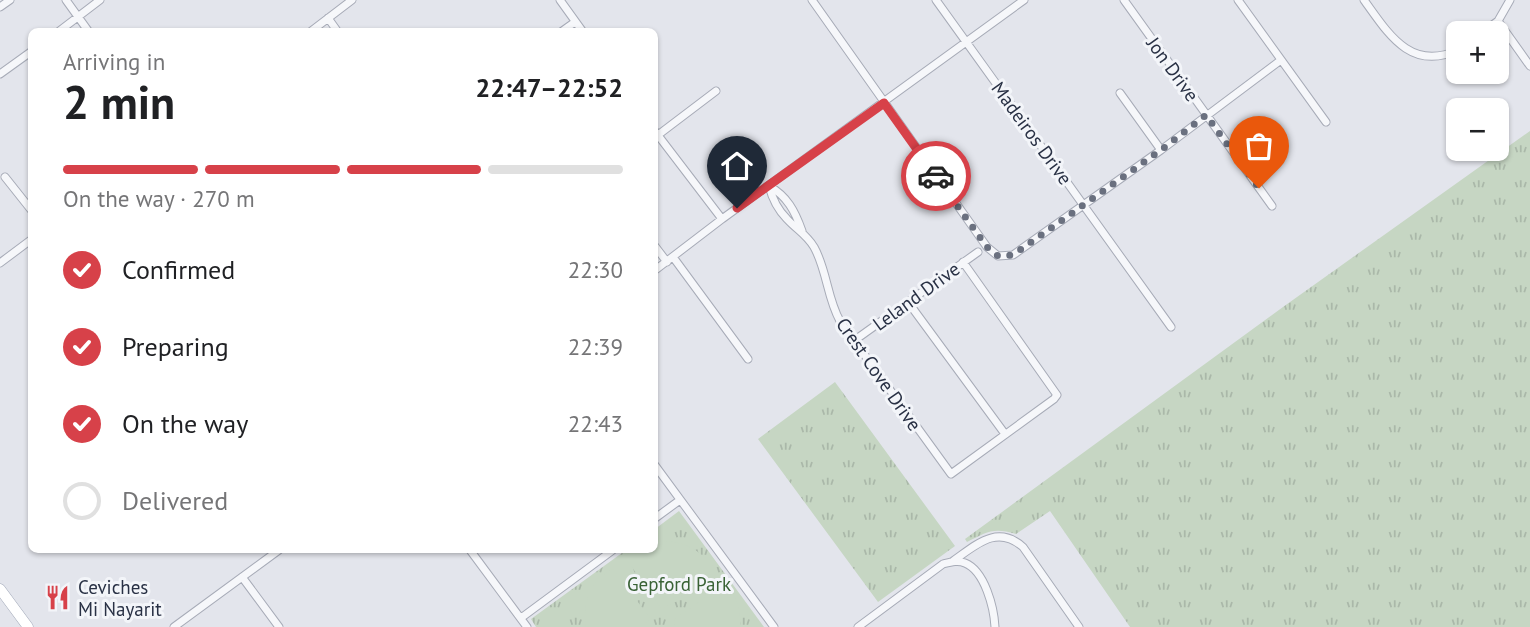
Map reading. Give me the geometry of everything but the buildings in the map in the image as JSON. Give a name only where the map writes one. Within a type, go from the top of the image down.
[{"type":"main road","points":[[0,589],[29,627]]},
{"type":"street","points":[[0,7],[10,0]]},
{"type":"street","points":[[66,0],[86,28]]},
{"type":"street","points":[[63,28],[100,0]]},
{"type":"street","points":[[315,28],[352,0]]},
{"type":"street","points":[[560,0],[580,28]]},
{"type":"street","points":[[812,0],[987,247],[998,256],[1013,255],[1161,150],[1281,60]]},
{"type":"street","name":"Madeiros Drive","points":[[936,0],[1171,327]]},
{"type":"street","points":[[658,268],[1024,0]]},
{"type":"street","name":"Jon Drive","points":[[1124,0],[1272,206]]},
{"type":"street","points":[[1238,0],[1326,122]]},
{"type":"street","points":[[1364,0],[1390,36],[1406,49],[1433,56],[1446,54]]},
{"type":"street","points":[[1498,21],[1510,0]]},
{"type":"street","points":[[328,18],[335,28]]},
{"type":"street","points":[[567,28],[575,22]]},
{"type":"street","points":[[1509,36],[1530,66]]},
{"type":"street","points":[[0,74],[28,54]]},
{"type":"street","points":[[658,131],[716,91]]},
{"type":"street","points":[[1120,93],[1161,150]]},
{"type":"street","points":[[658,135],[722,219]]},
{"type":"street","points":[[5,177],[28,206]]},
{"type":"street","name":"Crest Cove Drive","points":[[769,186],[772,198],[787,219],[802,231],[813,247],[836,314],[951,474],[1005,434]]},
{"type":"street","points":[[0,263],[28,242]]},
{"type":"street","points":[[658,248],[670,259],[748,359]]},
{"type":"street","name":"Leland Drive","points":[[855,340],[978,252]]},
{"type":"street","points":[[908,302],[1005,434],[1054,399],[1057,395],[963,262]]},
{"type":"street","points":[[658,470],[774,627]]},
{"type":"street","points":[[658,516],[680,500]]},
{"type":"street","points":[[949,563],[989,537],[1011,539],[1023,547],[1079,627]]},
{"type":"street","points":[[174,627],[275,553]]},
{"type":"street","points":[[472,553],[527,627]]},
{"type":"street","points":[[521,618],[609,553]]},
{"type":"street","points":[[858,627],[943,564],[962,562],[973,568],[989,593],[995,627]]},
{"type":"street","points":[[242,577],[279,627]]},
{"type":"green space","points":[[1530,131],[1530,627],[1130,627],[1050,511],[1016,534],[990,532],[967,542],[965,539],[1488,161],[1509,161],[1509,146]]},
{"type":"green space","points":[[835,382],[955,546],[878,602],[758,439]]},
{"type":"green space","name":"Gepford Park","points":[[679,511],[764,627],[536,627],[531,619],[622,553],[658,553],[658,527]]},
{"type":"green space","points":[[658,541],[676,543],[691,548],[716,569],[665,608],[660,607],[624,556],[629,553],[658,553]]},
{"type":"green space","points":[[613,569],[650,618],[640,627],[586,627],[585,610],[589,593],[605,573]]},
{"type":"green space","points":[[726,583],[737,604],[741,627],[674,627],[675,619]]},
{"type":"way so far","points":[[936,176],[987,247],[998,256],[1013,255],[1206,115],[1259,188]]},
{"type":"place","name":"Ceviches Mi Nayarit","points":[[58,598]]},
{"type":"route","points":[[737,208],[884,103],[936,176]]}]
